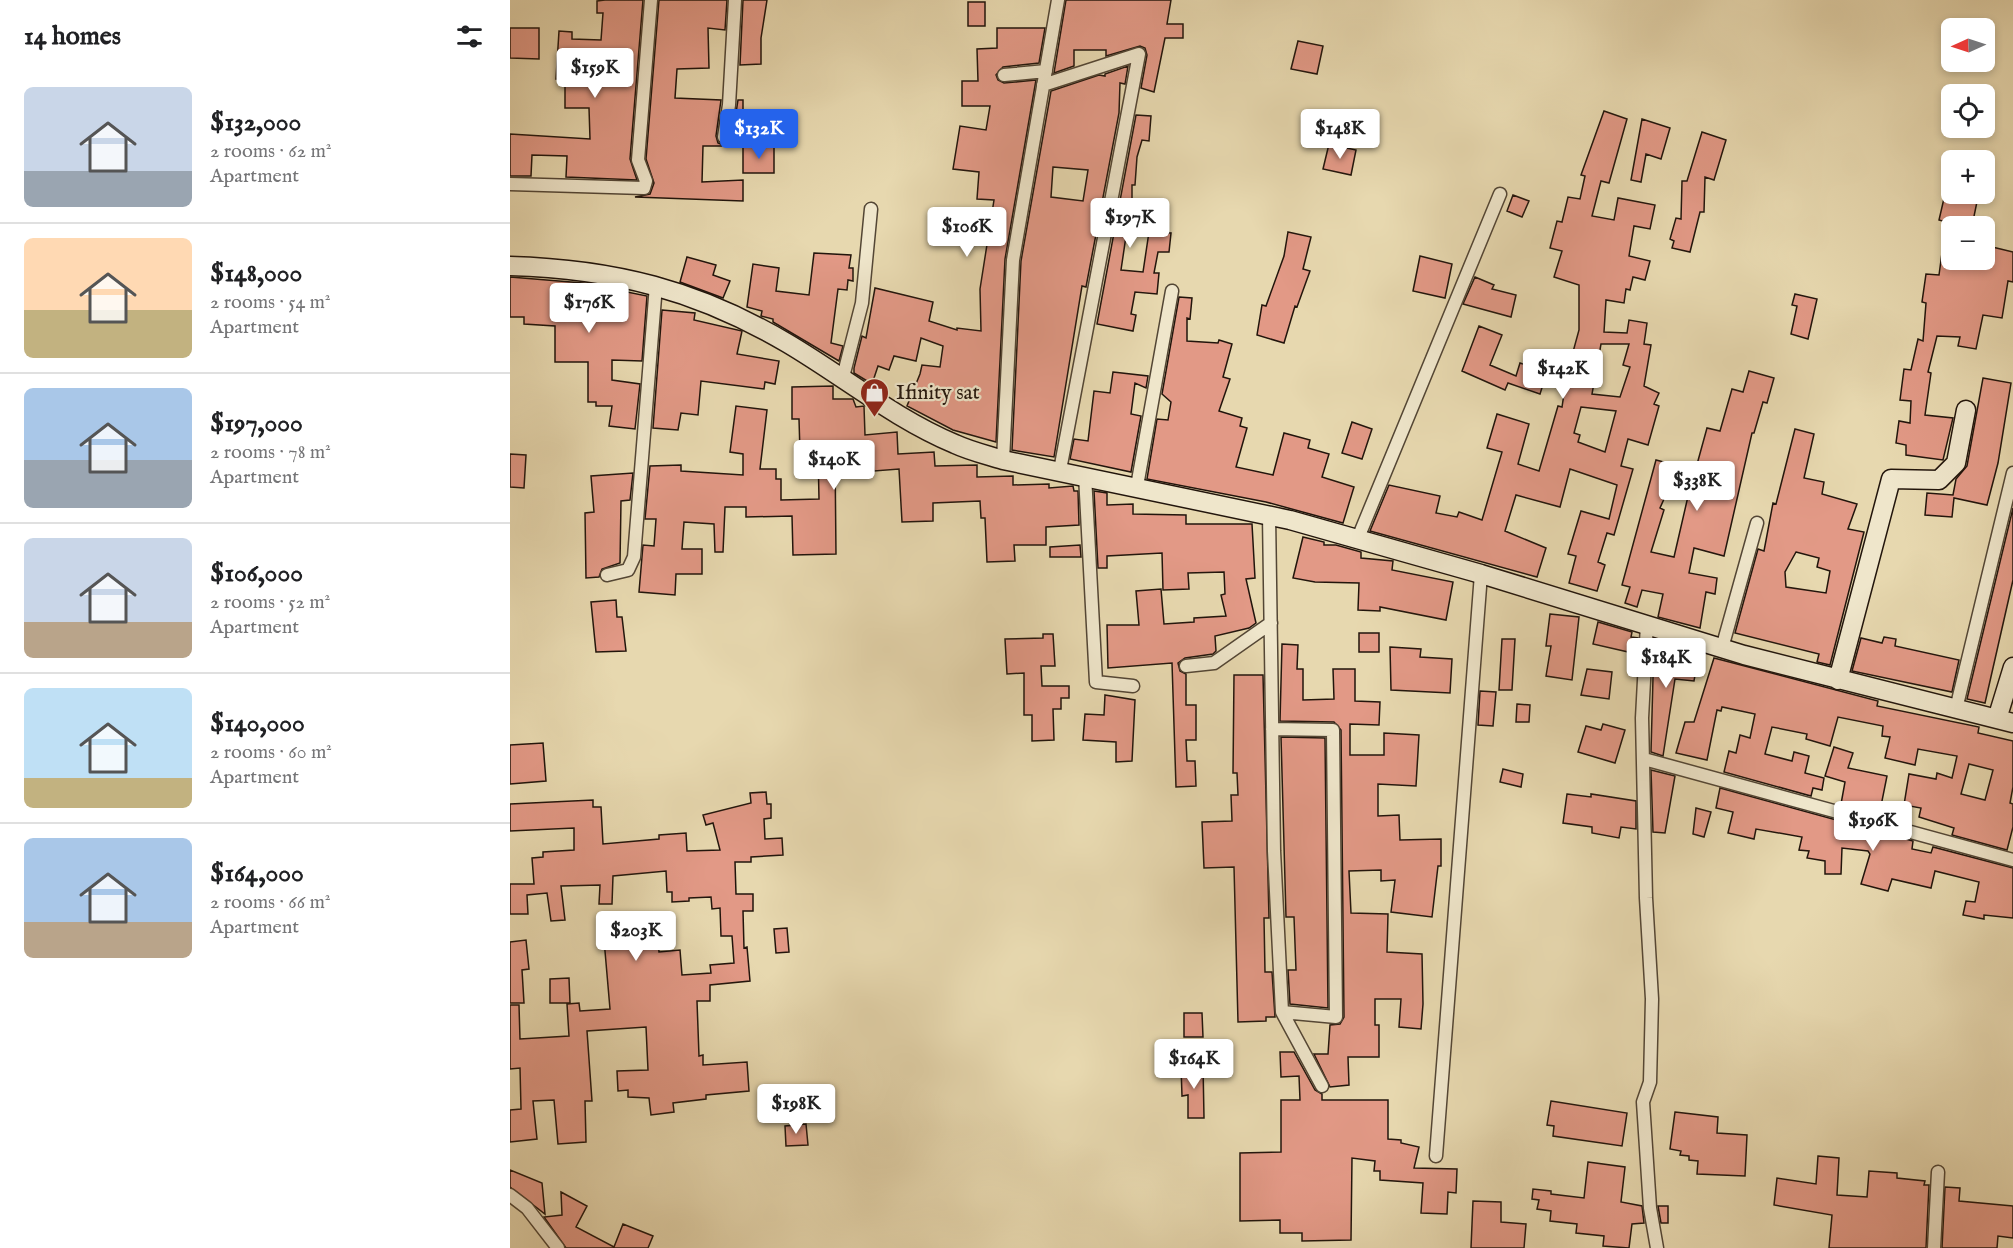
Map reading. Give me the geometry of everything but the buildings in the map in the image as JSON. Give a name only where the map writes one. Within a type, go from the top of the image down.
[{"type":"street","points":[[510,184],[644,188],[646,181],[638,160],[651,0]]},
{"type":"street","points":[[724,137],[729,105],[735,0]]},
{"type":"street","points":[[1003,460],[1014,260],[1058,0]]},
{"type":"street","points":[[1043,85],[1139,54],[1060,470]]},
{"type":"street","points":[[1004,75],[1046,71]]},
{"type":"street","points":[[1358,538],[1500,194]]},
{"type":"street","points":[[843,377],[862,303],[871,209]]},
{"type":"street","points":[[510,266],[603,272],[656,285],[717,306],[785,342],[928,431],[956,445],[1003,460],[1137,486],[1358,538],[1722,648],[1838,680],[2005,721],[2013,667]]},
{"type":"street","points":[[607,575],[628,570],[634,557],[656,285]]},
{"type":"street","points":[[1137,486],[1172,291]]},
{"type":"street","points":[[1838,680],[1891,479],[1939,480],[1956,463],[1966,410]]},
{"type":"street","points":[[1956,708],[2013,473]]},
{"type":"street","points":[[1085,475],[1096,682],[1133,686]]},
{"type":"street","points":[[1269,516],[1274,851],[1282,1012],[1322,1086]]},
{"type":"street","points":[[1722,648],[1757,523]]},
{"type":"street","points":[[1436,1156],[1481,574]]},
{"type":"street","points":[[1186,666],[1214,663],[1270,623]]},
{"type":"street","points":[[1647,624],[1642,718],[1646,898],[1652,999],[1650,1082],[1643,1102],[1650,1208],[1657,1248]]},
{"type":"street","points":[[1272,729],[1333,730],[1336,1017],[1282,1012]]},
{"type":"street","points":[[1644,759],[2013,860]]},
{"type":"street","points":[[1934,1248],[1938,1172]]},
{"type":"street","points":[[510,1195],[527,1208],[558,1248]]},
{"type":"place","name":"Ifinity sat","points":[[875,418]]}]
